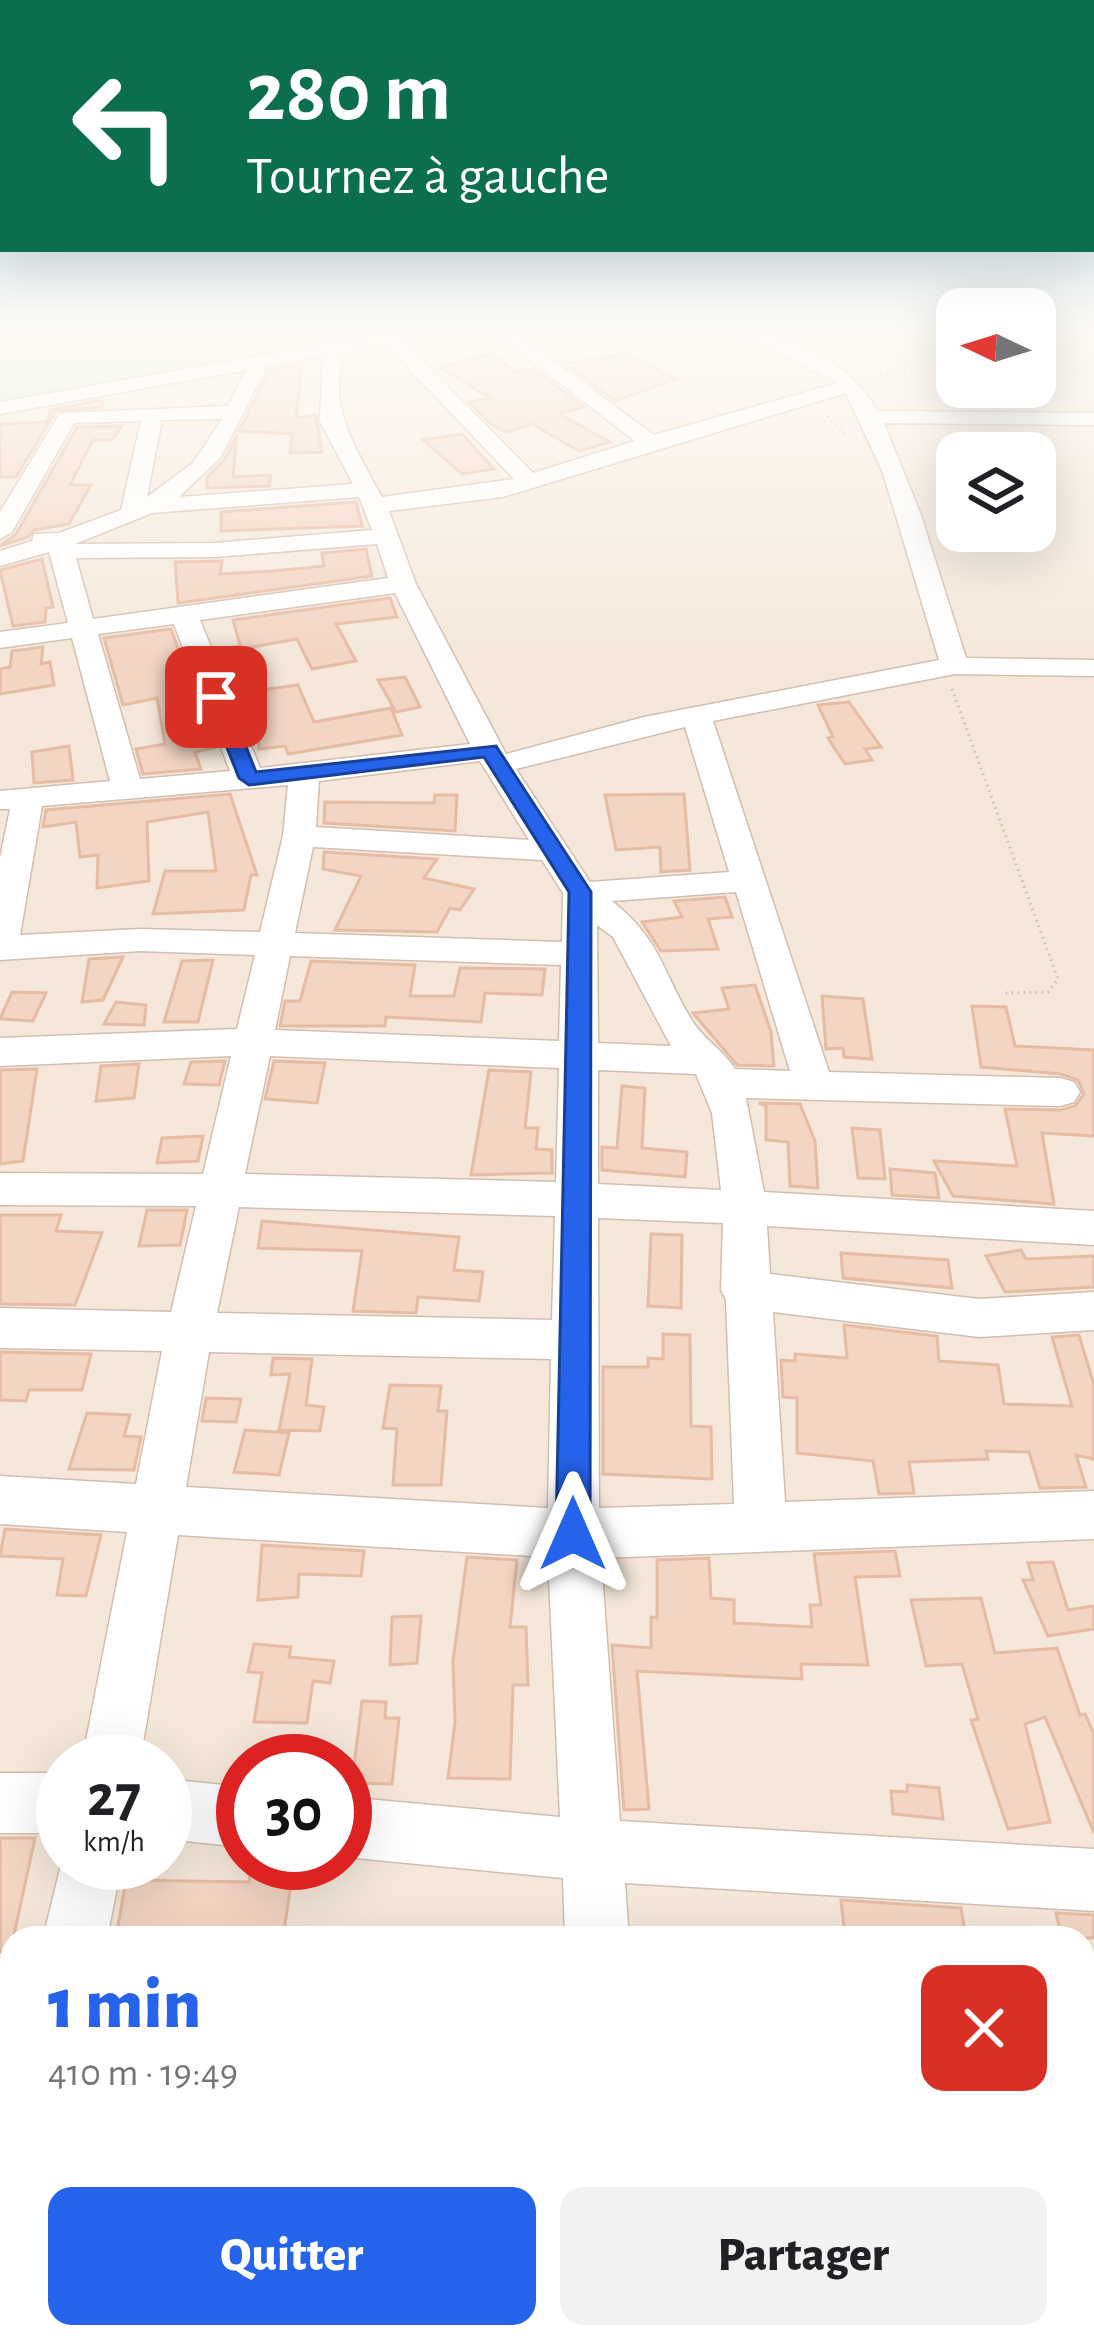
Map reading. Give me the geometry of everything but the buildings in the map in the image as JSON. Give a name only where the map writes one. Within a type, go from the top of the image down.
[{"type":"street","points":[[54,443],[1,546],[215,550],[376,510],[495,491],[651,443]]},
{"type":"street","points":[[138,508],[148,443]]},
{"type":"street","points":[[60,545],[138,508],[205,466],[217,443]]},
{"type":"street","points":[[342,443],[376,510],[403,584],[494,758],[580,892],[626,930],[662,991],[674,1025],[714,1072],[732,1113],[744,1205],[761,1529]]},
{"type":"street","points":[[491,443],[530,482]]},
{"type":"street","points":[[879,443],[903,501],[949,667]]},
{"type":"street","points":[[138,508],[376,510]]},
{"type":"street","points":[[60,545],[128,790]]},
{"type":"street","points":[[0,640],[403,584]]},
{"type":"street","points":[[184,614],[249,778]]},
{"type":"street","points":[[578,954],[140,940],[0,947],[14,798],[494,758],[949,667],[1094,668]]},
{"type":"street","points":[[697,717],[814,1085]]},
{"type":"street","points":[[116,1734],[189,1334],[271,944],[299,836],[304,774]]},
{"type":"street","points":[[299,836],[434,840],[554,851]]},
{"type":"street","points":[[580,892],[749,881]]},
{"type":"street","points":[[580,892],[573,1534],[596,1926]]},
{"type":"street","points":[[0,1052],[252,1042],[575,1057],[814,1085],[1060,1091]]},
{"type":"street","points":[[0,1189],[220,1188],[744,1205],[1094,1228]]},
{"type":"street","points":[[745,1291],[979,1318],[1094,1311]]},
{"type":"street","points":[[0,1328],[574,1340]]},
{"type":"street","points":[[0,1500],[573,1534],[1094,1515]]},
{"type":"street","points":[[0,1803],[36,1803]]},
{"type":"street","points":[[372,1829],[590,1850],[1094,1880]]},
{"type":"street","points":[[78,1926],[85,1890]]},
{"type":"path","points":[[849,443],[855,449]]},
{"type":"path","points":[[949,667],[1058,979],[1048,992],[1003,993]]},
{"type":"shaded area","points":[[0,443],[936,443],[936,552],[1056,552],[1056,443],[1094,443],[1094,1926],[0,1926]]},
{"type":"route","points":[[216,697],[249,778],[489,751],[580,892],[573,1534]]}]
